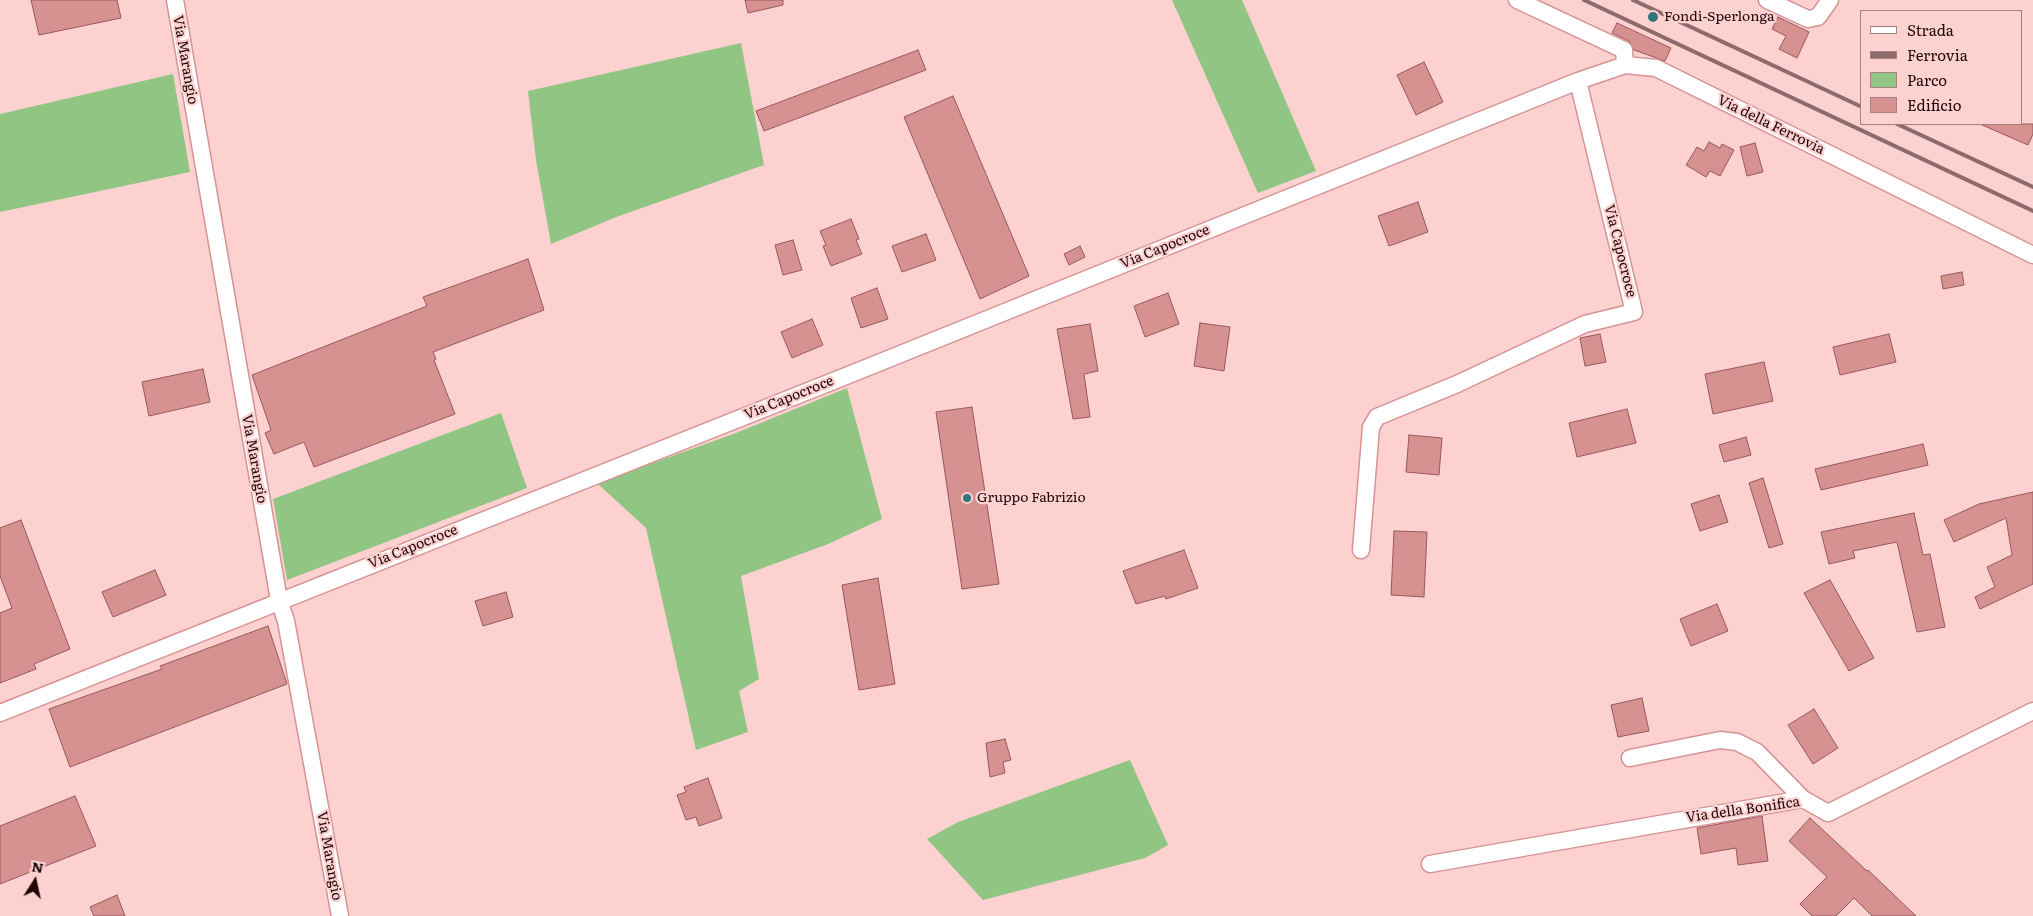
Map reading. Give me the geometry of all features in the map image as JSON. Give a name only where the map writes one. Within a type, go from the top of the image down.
[{"type":"street","name":"Via Marangio","points":[[175,0],[279,600],[286,622],[340,916]]},
{"type":"street","points":[[1517,0],[1624,50],[1625,65]]},
{"type":"street","points":[[1767,0],[1808,20],[1818,17],[1830,0]]},
{"type":"street","name":"Via Capocroce","points":[[0,713],[279,600],[851,374],[1578,81],[1625,65]]},
{"type":"street","name":"Via della Ferrovia","points":[[1625,65],[1656,68],[2033,255]]},
{"type":"street","name":"Via Capocroce","points":[[1361,550],[1371,427],[1377,417],[1457,384],[1584,324],[1634,312],[1578,81]]},
{"type":"street","name":"Via della Bonifica","points":[[1430,864],[1803,799],[1828,813],[2033,711]]},
{"type":"street","points":[[1630,758],[1720,740],[1737,742],[1757,752],[1803,799]]},
{"type":"green space","points":[[1172,0],[1242,0],[1316,171],[1258,193]]},
{"type":"green space","points":[[741,43],[764,165],[619,216],[551,244],[536,160],[528,91]]},
{"type":"green space","points":[[173,74],[190,172],[0,212],[0,114]]},
{"type":"green space","points":[[847,388],[882,519],[828,544],[741,576],[759,679],[739,691],[748,732],[696,750],[646,528],[597,483],[736,433]]},
{"type":"green space","points":[[501,413],[527,488],[287,580],[273,499]]},
{"type":"green space","points":[[1130,760],[1168,845],[1145,858],[983,900],[927,839],[958,822]]},
{"type":"building","points":[[31,0],[117,0],[121,18],[39,35]]},
{"type":"building","points":[[745,0],[783,0],[783,5],[748,13]]},
{"type":"building","points":[[1778,17],[1809,32],[1797,58],[1779,49],[1786,36],[1772,29]]},
{"type":"building","points":[[1617,23],[1671,48],[1665,61],[1634,50],[1629,41],[1612,33]]},
{"type":"building","points":[[918,50],[926,70],[764,131],[756,111]]},
{"type":"building","points":[[1424,62],[1443,102],[1416,115],[1397,75]]},
{"type":"building","points":[[953,96],[1029,276],[980,299],[904,117]]},
{"type":"building","points":[[2033,124],[2033,134],[2028,145],[1982,125]]},
{"type":"building","points":[[1709,142],[1720,148],[1722,144],[1734,150],[1720,176],[1710,171],[1706,177],[1686,165],[1697,147],[1704,151]]},
{"type":"building","points":[[1755,143],[1763,172],[1747,176],[1740,147]]},
{"type":"building","points":[[1418,202],[1428,232],[1389,246],[1378,216]]},
{"type":"building","points":[[851,219],[859,239],[856,240],[862,254],[831,266],[823,246],[826,245],[820,231]]},
{"type":"building","points":[[926,234],[936,260],[902,272],[892,246]]},
{"type":"building","points":[[793,240],[802,270],[783,275],[775,245]]},
{"type":"building","points":[[1080,246],[1085,257],[1069,265],[1064,254]]},
{"type":"building","points":[[528,259],[544,310],[433,352],[436,359],[434,360],[455,414],[314,467],[304,442],[274,454],[265,433],[271,430],[252,375],[427,306],[423,297]]},
{"type":"building","points":[[1962,272],[1964,285],[1943,289],[1941,276]]},
{"type":"building","points":[[877,288],[888,319],[861,328],[851,298]]},
{"type":"building","points":[[1168,293],[1179,324],[1145,337],[1134,306]]},
{"type":"building","points":[[812,319],[823,345],[792,358],[781,332]]},
{"type":"building","points":[[1200,323],[1230,327],[1224,371],[1194,366]]},
{"type":"building","points":[[1090,324],[1098,371],[1084,374],[1090,417],[1073,419],[1057,329]]},
{"type":"building","points":[[1600,334],[1606,362],[1585,366],[1580,338]]},
{"type":"building","points":[[1889,334],[1896,362],[1840,375],[1833,347]]},
{"type":"building","points":[[1764,362],[1773,401],[1713,414],[1705,374]]},
{"type":"building","points":[[203,369],[210,402],[149,416],[142,382]]},
{"type":"building","name":"Gruppo Fabrizio","points":[[972,407],[999,584],[962,589],[936,412]]},
{"type":"building","points":[[1627,409],[1636,443],[1577,457],[1569,423]]},
{"type":"building","points":[[1409,435],[1442,438],[1439,475],[1406,472]]},
{"type":"building","points":[[1746,437],[1751,455],[1724,462],[1719,445]]},
{"type":"building","points":[[1923,444],[1928,465],[1821,490],[1815,469]]},
{"type":"building","points":[[1763,478],[1783,544],[1769,548],[1749,483]]},
{"type":"building","points":[[2033,492],[2033,584],[1980,609],[1975,597],[1995,587],[1987,567],[2012,555],[2006,518],[1954,542],[1944,520],[1979,504]]},
{"type":"building","points":[[1719,495],[1728,522],[1700,531],[1691,504]]},
{"type":"building","points":[[1914,513],[1923,555],[1930,554],[1945,627],[1917,632],[1897,542],[1853,551],[1855,558],[1829,564],[1821,532]]},
{"type":"building","points":[[21,520],[70,649],[34,664],[36,669],[0,683],[0,613],[12,608],[0,576],[0,528]]},
{"type":"building","points":[[1394,531],[1427,532],[1424,597],[1391,595]]},
{"type":"building","points":[[1184,550],[1198,588],[1166,599],[1165,596],[1136,604],[1123,571]]},
{"type":"building","points":[[155,570],[166,595],[113,617],[102,592]]},
{"type":"building","points":[[878,578],[895,684],[859,690],[842,585]]},
{"type":"building","points":[[1830,580],[1874,658],[1849,671],[1804,593]]},
{"type":"building","points":[[506,592],[513,617],[483,626],[475,601]]},
{"type":"building","points":[[1717,604],[1728,631],[1691,646],[1680,619]]},
{"type":"building","points":[[268,626],[287,684],[70,767],[49,709],[162,669],[160,666]]},
{"type":"building","points":[[1642,698],[1649,731],[1618,737],[1611,705]]},
{"type":"building","points":[[1814,709],[1838,748],[1813,764],[1788,725]]},
{"type":"building","points":[[1005,739],[1011,760],[1003,762],[1005,773],[990,777],[986,743]]},
{"type":"building","points":[[708,778],[722,818],[699,826],[696,817],[686,820],[677,795],[686,792],[684,787]]},
{"type":"building","points":[[75,796],[96,846],[0,884],[0,826]]},
{"type":"building","points":[[1762,816],[1768,861],[1738,865],[1736,848],[1701,854],[1697,828]]},
{"type":"building","points":[[1810,818],[1916,916],[1872,916],[1854,898],[1836,916],[1812,916],[1800,904],[1827,877],[1789,841]]},
{"type":"building","points":[[117,895],[125,916],[94,916],[90,907]]},
{"type":"railway","points":[[1584,0],[2033,211]]},
{"type":"railway","points":[[1633,0],[1860,106]]},
{"type":"railway","points":[[1899,125],[2033,187]]},
{"type":"place","name":"Fondi-Sperlonga","points":[[1653,17]]},
{"type":"place","name":"Gruppo Fabrizio","points":[[967,498]]}]
